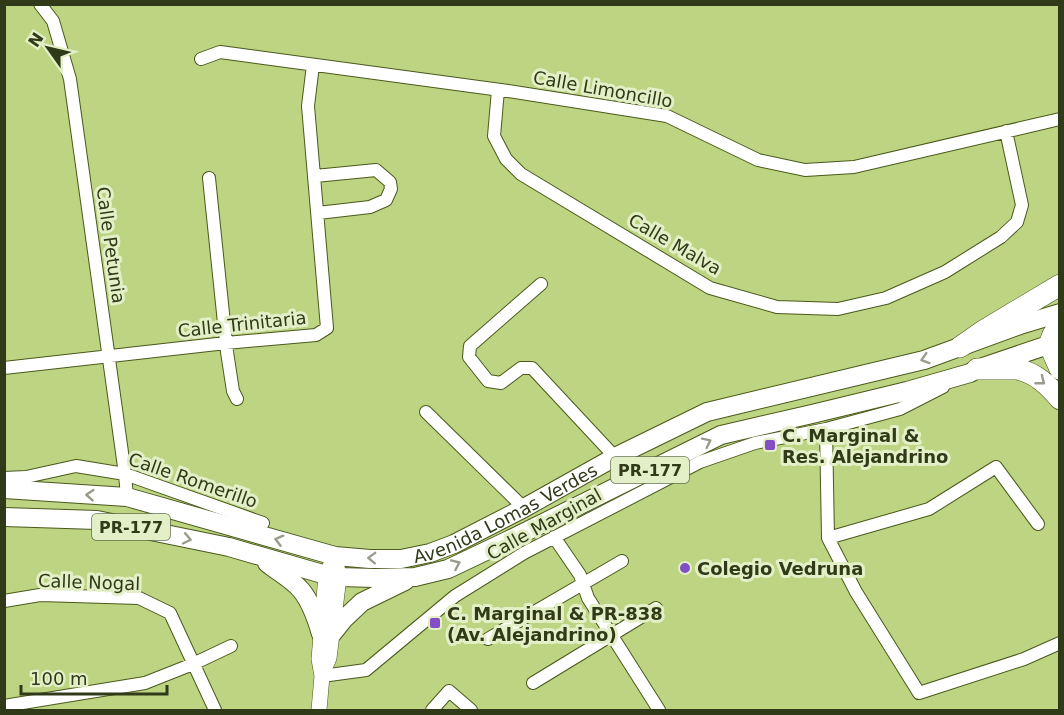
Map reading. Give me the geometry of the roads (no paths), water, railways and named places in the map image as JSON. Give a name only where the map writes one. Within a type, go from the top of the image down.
[{"type":"highway","points":[[960,347],[1059,285]]},
{"type":"highway","points":[[1059,326],[1051,337],[1059,369]]},
{"type":"highway","points":[[973,371],[1023,370],[1042,380],[1059,399]]},
{"type":"main road","name":"Avenida Lomas Verdes","points":[[4,489],[127,497],[335,556],[401,559],[430,553],[454,544],[615,457],[707,412],[924,360],[1059,313]]},
{"type":"main road","name":"Avenida Lomas Verdes","points":[[4,517],[98,520],[229,548],[333,576],[415,577],[448,568],[489,549],[720,435],[907,391],[1054,343]]},
{"type":"main road","points":[[256,555],[302,591],[327,634],[362,602],[415,577]]},
{"type":"street","name":"Calle Petunia","points":[[40,4],[53,21],[70,80],[127,497]]},
{"type":"street","name":"Calle Limoncillo","points":[[201,59],[219,52],[498,90],[667,116],[758,160],[805,170],[854,166],[1059,119]]},
{"type":"street","name":"Calle Trinitaria","points":[[4,368],[316,335],[327,327],[308,106],[312,65]]},
{"type":"street","name":"Calle Malva","points":[[498,90],[494,136],[506,159],[521,174],[710,288],[777,307],[838,309],[886,298],[945,272],[1001,237],[1017,222],[1022,205],[1006,131]]},
{"type":"street","points":[[315,176],[376,170],[390,182],[391,189],[386,200],[370,207],[318,213]]},
{"type":"street","points":[[209,178],[226,343],[233,391],[237,399]]},
{"type":"street","points":[[541,285],[470,346],[469,357],[488,381],[501,382],[520,368],[532,368],[615,457]]},
{"type":"street","name":"Calle Marginal","points":[[322,676],[366,670],[455,596],[524,553],[700,462],[755,443],[826,429],[900,409],[973,371]]},
{"type":"street","points":[[426,412],[524,508]]},
{"type":"street","points":[[826,429],[828,538],[856,592],[918,693],[1024,659],[1059,643]]},
{"type":"street","name":"Calle Romerillo","points":[[4,478],[26,477],[76,466],[125,474],[264,523]]},
{"type":"street","points":[[828,538],[929,509],[996,467],[1038,524]]},
{"type":"street","points":[[554,537],[580,575],[588,598],[659,711]]},
{"type":"street","points":[[319,711],[322,676],[329,658],[327,634],[335,556]]},
{"type":"street","points":[[488,639],[622,561]]},
{"type":"street","name":"Calle Nogal","points":[[4,601],[40,595],[139,598],[170,613],[215,711]]},
{"type":"street","points":[[533,683],[656,608]]},
{"type":"street","points":[[4,706],[145,683],[231,646]]},
{"type":"street","points":[[432,711],[449,691],[471,711]]},
{"type":"place","name":"C. Marginal & Res. Alejandrino","points":[[770,445]]},
{"type":"place","name":"Colegio Vedruna","points":[[685,568]]},
{"type":"place","name":"C. Marginal & PR-838 (Av. Alejandrino)","points":[[435,623]]}]
